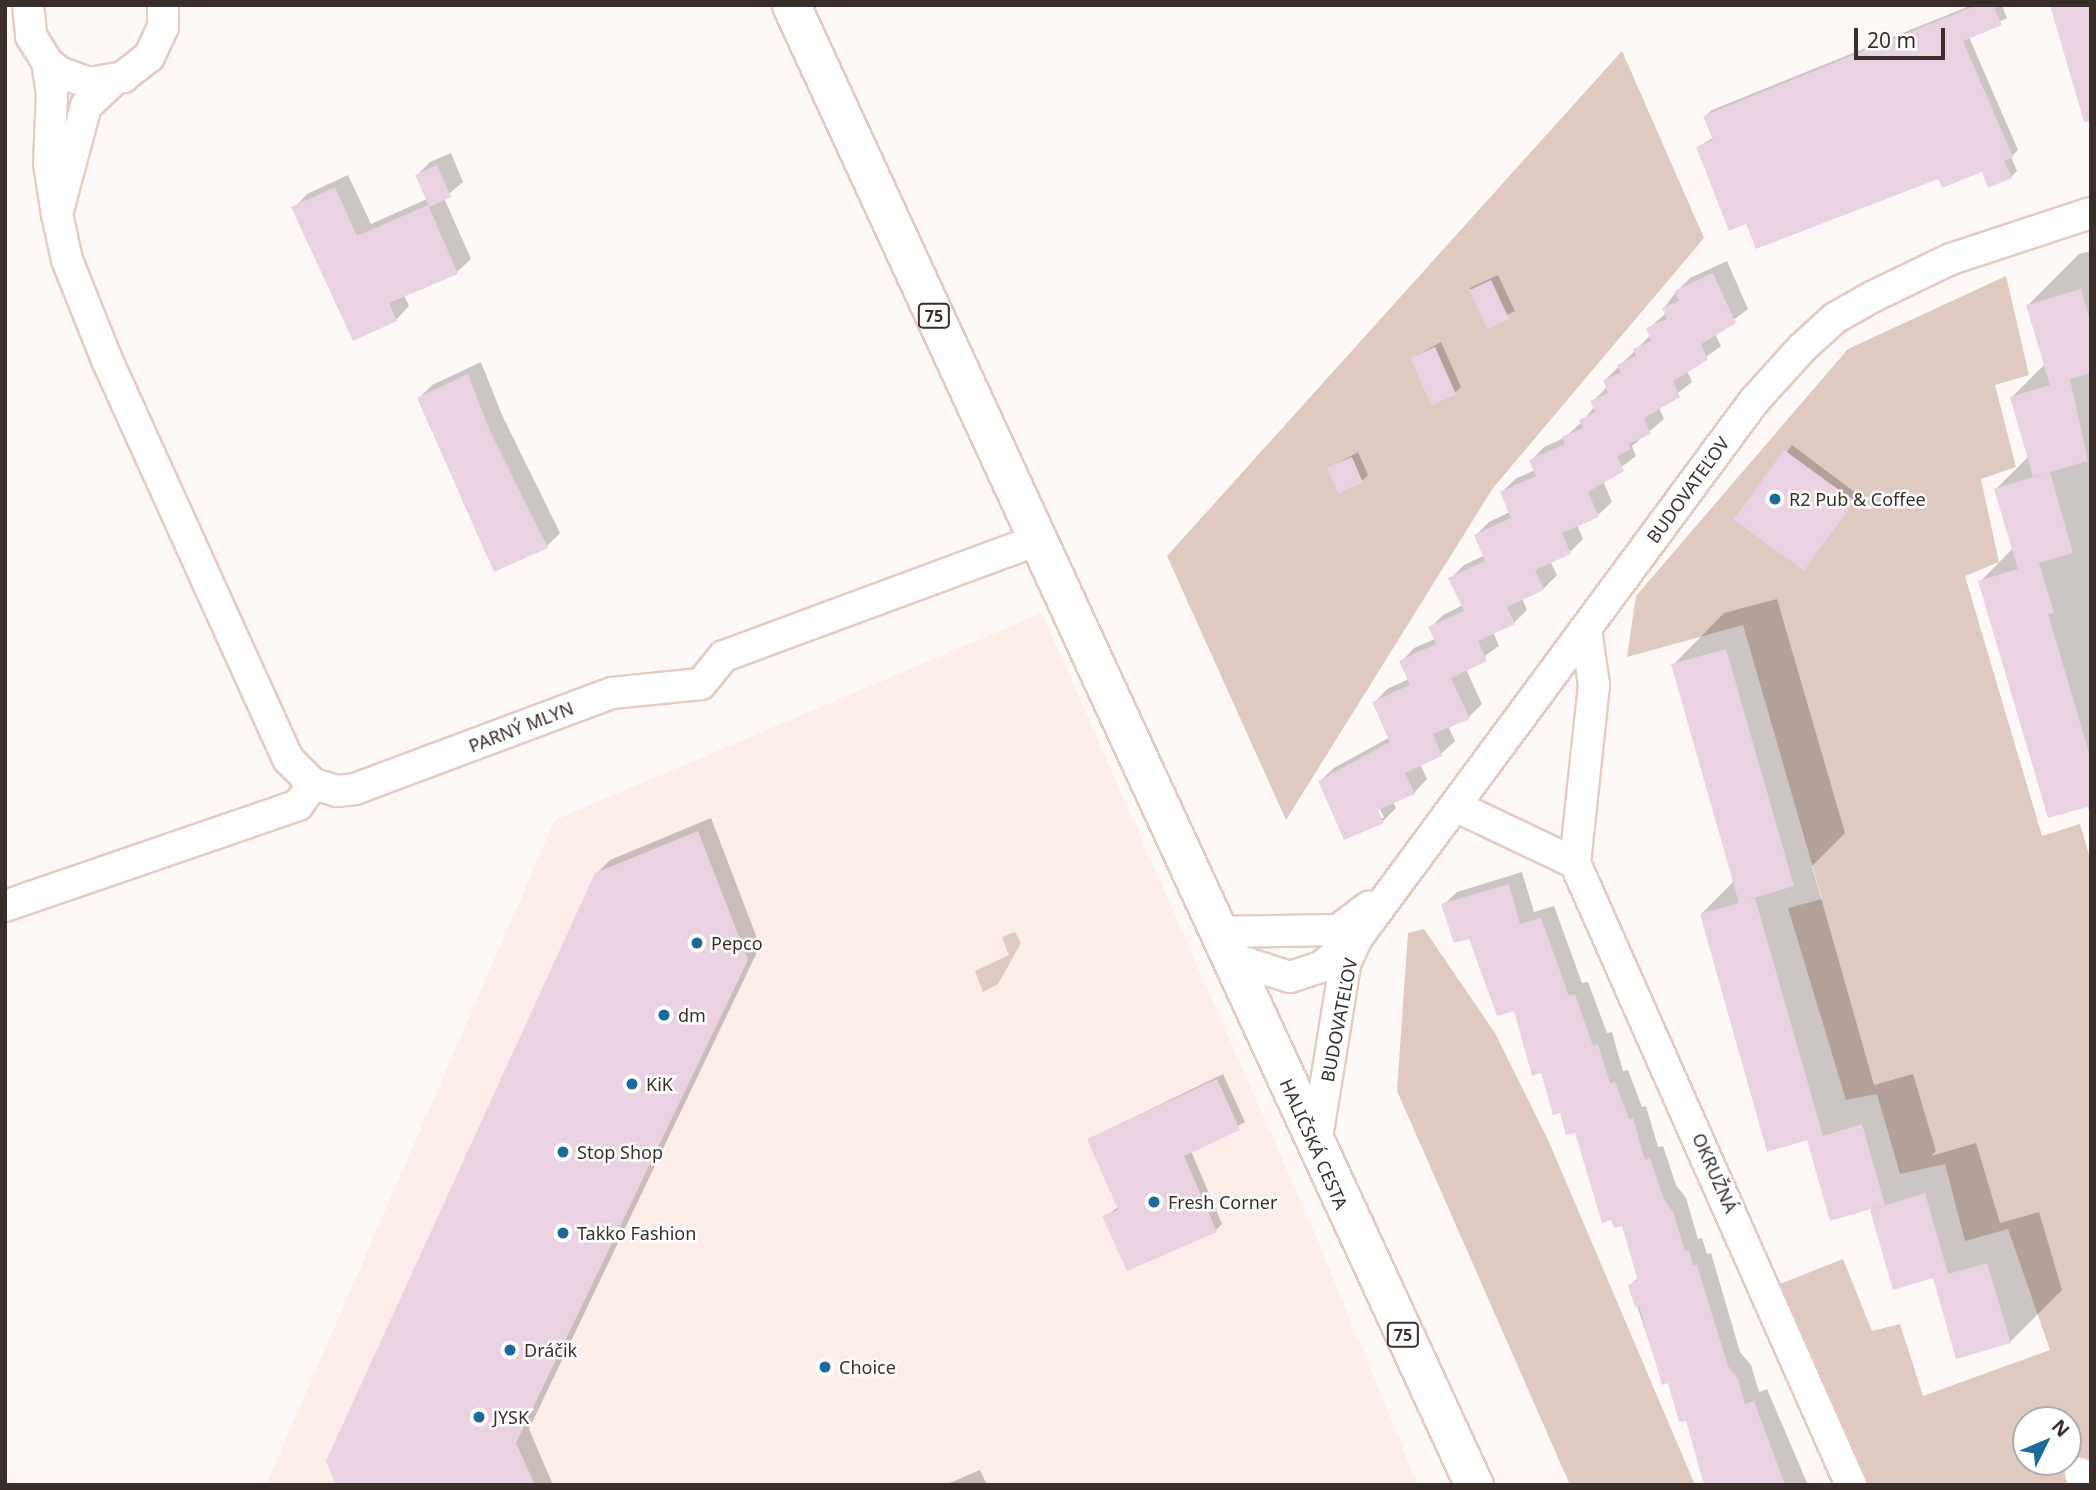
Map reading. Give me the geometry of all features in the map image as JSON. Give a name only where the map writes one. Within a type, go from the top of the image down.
[{"type":"main road","name":"75","points":[[791,5],[1037,540]]},
{"type":"main road","name":"HALIČSKÁ CESTA","points":[[1037,540],[1474,1485]]},
{"type":"street","points":[[57,214],[86,106],[114,80],[149,57],[163,27],[163,5]]},
{"type":"street","points":[[5,906],[298,806],[313,784],[288,759],[107,360],[67,260],[49,164],[52,93],[47,62],[24,12]]},
{"type":"street","points":[[47,62],[74,79],[114,80]]},
{"type":"street","name":"BUDOVATEĽOV","points":[[1317,1144],[1345,964],[1357,938],[1386,893],[1455,806],[1754,401],[1835,318],[1951,259],[2091,213]]},
{"type":"street","name":"PARNÝ MLYN","points":[[313,784],[337,791],[363,787],[612,693],[701,684],[724,656],[1037,540]]},
{"type":"street","points":[[1455,806],[1575,863],[1594,685],[1586,628]]},
{"type":"street","name":"OKRUŽNÁ","points":[[1575,863],[1851,1485]]},
{"type":"street","name":"BUDOVATEĽOV","points":[[1223,945],[1338,930],[1386,893]]},
{"type":"street","name":"BUDOVATEĽOV","points":[[1223,945],[1290,977],[1321,967],[1357,938]]},
{"type":"shaded area","points":[[1622,51],[1704,238],[1493,488],[1286,820],[1167,556]]},
{"type":"shaded area","points":[[2006,276],[2029,375],[1995,385],[2016,467],[1981,479],[1999,562],[1965,576],[2042,836],[2080,824],[2091,862],[2091,1485],[1866,1485],[1780,1284],[1843,1259],[1872,1331],[1900,1324],[1923,1396],[2050,1350],[2008,1229],[1965,1241],[1945,1164],[1900,1174],[1877,1094],[1846,1100],[1788,908],[1822,899],[1743,625],[1627,657],[1636,596],[1848,349]]},
{"type":"shaded area","points":[[1042,613],[1311,1225],[1418,1485],[266,1485],[555,820]]},
{"type":"shaded area","points":[[1424,929],[1495,1033],[1549,1142],[1695,1485],[1570,1485],[1397,1091],[1408,933]]},
{"type":"shaded area","points":[[1015,932],[1021,943],[998,984],[983,992],[975,971],[1009,955],[1002,937]]},
{"type":"building","points":[[1977,5],[1993,5],[2002,25],[1963,41],[2013,157],[2004,161],[2012,178],[1988,188],[1982,172],[1942,188],[1938,179],[1756,249],[1746,224],[1729,231],[1696,147],[1713,140],[1703,116]]},
{"type":"building","points":[[2050,5],[2091,5],[2091,121],[2084,122]]},
{"type":"building","points":[[437,165],[451,197],[429,207],[415,175]]},
{"type":"building","points":[[335,187],[357,236],[428,205],[458,274],[389,303],[397,321],[353,341],[291,207]]},
{"type":"building","points":[[1713,273],[1736,323],[1701,344],[1708,360],[1673,381],[1680,397],[1644,418],[1651,434],[1628,444],[1631,449],[1617,456],[1624,471],[1588,492],[1599,517],[1562,533],[1571,554],[1535,570],[1544,590],[1507,607],[1515,624],[1478,641],[1487,661],[1451,678],[1470,719],[1433,734],[1442,756],[1405,773],[1415,794],[1378,810],[1384,823],[1344,840],[1318,781],[1390,742],[1372,702],[1410,685],[1399,661],[1436,644],[1428,627],[1464,611],[1448,578],[1485,561],[1474,535],[1511,518],[1500,492],[1536,476],[1529,460],[1565,444],[1562,437],[1583,428],[1579,420],[1595,412],[1590,401],[1608,393],[1603,380],[1621,373],[1617,365],[1636,356],[1633,349],[1651,341],[1646,328],[1667,319],[1662,308],[1679,301],[1674,291]]},
{"type":"building","points":[[1491,280],[1509,319],[1487,329],[1469,290]]},
{"type":"building","points":[[2081,289],[2091,323],[2091,373],[2070,379],[2088,461],[2033,477],[2010,397],[2050,385],[2026,305]]},
{"type":"building","points":[[1435,347],[1456,395],[1431,405],[1410,358]]},
{"type":"building","points":[[468,374],[489,429],[548,548],[494,572],[417,398]]},
{"type":"building","points":[[1784,450],[1854,501],[1804,571],[1733,520]]},
{"type":"building","points":[[1352,457],[1363,483],[1338,493],[1327,468]]},
{"type":"building","points":[[2050,472],[2073,553],[2039,563],[2054,613],[2048,614],[2091,759],[2091,806],[2048,818],[1978,581],[2018,569],[1994,489]]},
{"type":"building","points":[[1726,649],[1794,886],[1747,900],[1755,898],[1823,1136],[1862,1124],[1885,1205],[1830,1221],[1807,1140],[1767,1152],[1700,914],[1739,903],[1671,664]]},
{"type":"building","name":"Stop Shop","points":[[698,831],[748,960],[516,1443],[535,1485],[336,1485],[326,1461],[595,873]]},
{"type":"building","points":[[1509,884],[1520,924],[1541,918],[1569,996],[1575,994],[1593,1046],[1598,1044],[1610,1083],[1615,1082],[1629,1119],[1633,1118],[1645,1160],[1650,1158],[1664,1199],[1673,1212],[1685,1251],[1689,1250],[1693,1266],[1697,1265],[1728,1366],[1738,1379],[1745,1404],[1754,1401],[1785,1485],[1704,1485],[1686,1421],[1679,1422],[1668,1383],[1662,1385],[1639,1306],[1635,1307],[1628,1285],[1638,1281],[1622,1226],[1614,1228],[1611,1220],[1602,1223],[1575,1133],[1566,1135],[1560,1113],[1553,1115],[1541,1073],[1532,1076],[1514,1011],[1497,1016],[1469,939],[1454,943],[1441,904]]},
{"type":"building","points":[[1217,1079],[1240,1130],[1184,1156],[1217,1232],[1127,1271],[1102,1216],[1118,1210],[1087,1139]]},
{"type":"building","points":[[1925,1193],[1948,1274],[1987,1263],[2011,1343],[1956,1359],[1933,1278],[1893,1290],[1870,1210]]},
{"type":"place","name":"R2 Pub & Coffee","points":[[1775,499]]},
{"type":"place","name":"Pepco","points":[[697,943]]},
{"type":"place","name":"dm","points":[[664,1015]]},
{"type":"place","name":"KiK","points":[[632,1084]]},
{"type":"place","name":"Stop Shop","points":[[563,1152]]},
{"type":"place","name":"Fresh Corner","points":[[1154,1202]]},
{"type":"place","name":"Takko Fashion","points":[[563,1233]]},
{"type":"place","name":"Dráčik","points":[[510,1350]]},
{"type":"place","name":"Choice","points":[[825,1367]]},
{"type":"place","name":"JYSK","points":[[479,1417]]}]
